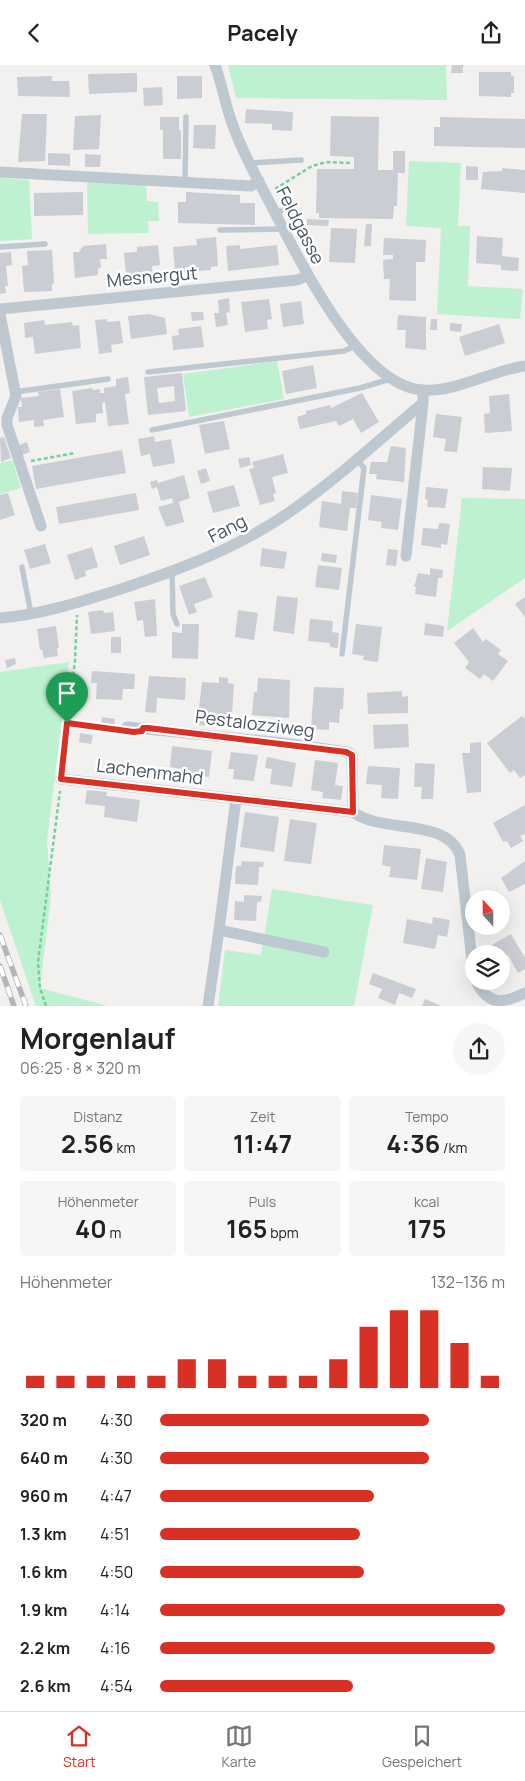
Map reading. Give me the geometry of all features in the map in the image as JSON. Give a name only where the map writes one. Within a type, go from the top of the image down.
[{"type":"street","name":"Feldgasse","points":[[215,65],[232,124],[249,163],[307,276],[357,345],[383,371],[411,388],[423,390],[439,389],[525,366]]},
{"type":"street","points":[[0,172],[129,175],[185,182],[251,185],[259,181]]},
{"type":"street","name":"Mesnergut","points":[[0,309],[297,281],[307,276]]},
{"type":"street","points":[[0,314],[15,392],[14,403],[7,418],[7,425],[41,525]]},
{"type":"street","points":[[406,556],[423,390]]},
{"type":"street","name":"Fang","points":[[0,619],[32,614],[76,603],[172,572],[224,550],[291,511],[423,403]]},
{"type":"street","name":"Pestalozziweg","points":[[125,729],[283,743],[346,752],[352,755],[353,812]]},
{"type":"street","name":"Lachenmahd","points":[[61,779],[353,812],[365,820],[432,831],[451,841],[458,848],[470,945]]},
{"type":"street","points":[[208,1006],[236,799]]},
{"type":"street","points":[[219,930],[324,952]]},
{"type":"street","points":[[481,990],[485,996],[507,1004],[525,993]]},
{"type":"lane","points":[[185,182],[186,117]]},
{"type":"lane","points":[[249,163],[301,160]]},
{"type":"lane","points":[[276,214],[287,207]]},
{"type":"lane","points":[[220,230],[283,229]]},
{"type":"lane","points":[[0,247],[45,244]]},
{"type":"lane","points":[[148,373],[344,351],[357,345]]},
{"type":"lane","points":[[152,430],[360,388],[394,378]]},
{"type":"lane","points":[[15,392],[108,379]]},
{"type":"lane","points":[[342,654],[364,468],[356,458]]},
{"type":"lane","points":[[22,567],[32,614]]},
{"type":"lane","points":[[172,572],[173,614],[177,624]]},
{"type":"path","points":[[266,196],[312,166],[326,162],[351,163]]},
{"type":"path","points":[[20,463],[75,453]]},
{"type":"path","points":[[46,1006],[40,988],[38,961],[75,660],[76,603]]},
{"type":"path","points":[[67,723],[125,729]]},
{"type":"green space","points":[[228,65],[446,65],[447,100],[236,98]]},
{"type":"green space","points":[[409,161],[461,163],[458,226],[470,226],[468,286],[523,289],[520,319],[437,314],[441,228],[406,226]]},
{"type":"green space","points":[[0,178],[29,180],[32,239],[0,241]]},
{"type":"green space","points":[[87,182],[146,184],[147,201],[158,202],[159,221],[148,221],[149,233],[88,234]]},
{"type":"green space","points":[[277,361],[284,399],[189,417],[183,374]]},
{"type":"green space","points":[[12,460],[21,488],[0,494],[0,463]]},
{"type":"green space","points":[[462,498],[525,499],[525,578],[447,631]]},
{"type":"green space","points":[[69,662],[47,841],[51,896],[40,988],[108,1006],[36,1006],[0,900],[0,672]]},
{"type":"green space","points":[[272,889],[373,905],[354,1006],[218,1006],[225,950],[261,955]]},
{"type":"building","points":[[452,65],[463,65],[463,73],[451,73]]},
{"type":"building","points":[[479,72],[511,72],[511,76],[514,76],[514,93],[511,93],[511,97],[479,96]]},
{"type":"building","points":[[137,73],[137,92],[89,94],[88,74]]},
{"type":"building","points":[[52,76],[52,81],[69,81],[70,97],[18,96],[17,77]]},
{"type":"building","points":[[177,76],[202,76],[202,98],[177,99]]},
{"type":"building","points":[[162,87],[163,105],[144,106],[143,88]]},
{"type":"building","points":[[246,109],[293,112],[292,131],[272,130],[272,124],[245,123]]},
{"type":"building","points":[[22,114],[47,114],[45,161],[18,162]]},
{"type":"building","points":[[101,115],[99,149],[73,150],[75,116]]},
{"type":"building","points":[[331,116],[379,117],[378,170],[393,170],[393,151],[405,151],[405,173],[398,173],[397,206],[394,206],[393,219],[319,218],[319,213],[316,213],[317,169],[354,169],[354,157],[330,156]]},
{"type":"building","points":[[160,117],[179,117],[181,159],[163,159],[163,130],[160,130]]},
{"type":"building","points":[[440,117],[525,119],[525,148],[434,146],[434,127],[440,127]]},
{"type":"building","points":[[194,125],[216,125],[215,149],[193,148]]},
{"type":"building","points":[[48,153],[70,154],[70,166],[48,165]]},
{"type":"building","points":[[85,154],[101,155],[100,167],[85,167]]},
{"type":"building","points":[[466,166],[478,167],[478,180],[466,180]]},
{"type":"building","points":[[502,168],[525,170],[525,193],[481,189],[483,172],[502,171]]},
{"type":"building","points":[[83,192],[83,215],[34,216],[34,193]]},
{"type":"building","points":[[186,192],[240,195],[240,203],[255,203],[255,225],[178,223],[178,202],[186,202]]},
{"type":"building","points":[[307,219],[329,220],[328,226],[307,225]]},
{"type":"building","points":[[366,224],[372,224],[371,246],[364,246]]},
{"type":"building","points":[[331,228],[357,229],[355,263],[329,262]]},
{"type":"building","points":[[477,236],[503,238],[502,256],[519,258],[518,271],[501,270],[501,265],[476,263]]},
{"type":"building","points":[[216,237],[218,266],[211,267],[211,270],[175,273],[173,247],[197,245],[196,239]]},
{"type":"building","points":[[384,238],[426,240],[425,262],[416,262],[416,301],[389,300],[390,279],[384,279],[383,260],[393,259],[393,255],[383,255]]},
{"type":"building","points":[[106,244],[107,259],[100,259],[101,268],[98,268],[98,275],[75,278],[73,252],[79,252],[83,246]]},
{"type":"building","points":[[158,245],[160,265],[152,266],[153,281],[127,284],[124,253],[137,252],[137,247]]},
{"type":"building","points":[[240,245],[240,249],[277,245],[279,265],[228,271],[226,246]]},
{"type":"building","points":[[52,250],[54,283],[52,284],[52,291],[24,292],[22,266],[28,265],[27,251]]},
{"type":"building","points":[[11,252],[12,265],[6,266],[8,286],[5,286],[6,293],[0,294],[0,253]]},
{"type":"building","points":[[229,298],[230,312],[226,313],[228,325],[216,327],[214,313],[219,313],[218,300]]},
{"type":"building","points":[[269,299],[272,319],[267,320],[268,329],[245,332],[241,302]]},
{"type":"building","points":[[301,301],[304,324],[283,327],[280,304]]},
{"type":"building","points":[[191,312],[203,312],[204,320],[192,321]]},
{"type":"building","points":[[149,314],[165,318],[167,334],[131,339],[128,316]]},
{"type":"building","points":[[398,315],[426,317],[426,350],[405,348],[406,330],[397,330]]},
{"type":"building","points":[[107,319],[107,322],[120,321],[123,343],[111,345],[112,352],[99,354],[95,320]]},
{"type":"building","points":[[431,319],[437,319],[437,330],[430,330]]},
{"type":"building","points":[[44,320],[45,325],[72,322],[73,326],[79,325],[81,348],[35,354],[33,337],[25,338],[24,323]]},
{"type":"building","points":[[450,323],[462,324],[461,332],[450,331]]},
{"type":"building","points":[[499,324],[505,343],[465,356],[459,337]]},
{"type":"building","points":[[201,326],[204,347],[173,350],[172,336],[179,335],[178,329]]},
{"type":"building","points":[[313,365],[317,388],[286,394],[282,371]]},
{"type":"building","points":[[182,373],[186,411],[148,415],[144,377]],"holes":[[[174,386],[175,401],[159,403],[157,388]]]},
{"type":"building","points":[[128,377],[130,393],[125,394],[129,424],[108,426],[105,402],[102,403],[103,413],[96,414],[96,422],[76,424],[72,391],[92,388],[93,390],[100,389],[100,393],[104,393],[104,388],[116,386],[116,379]]},
{"type":"building","points":[[60,389],[64,417],[43,420],[44,426],[34,427],[34,420],[19,422],[18,407],[22,407],[21,398],[39,396],[38,392]]},
{"type":"building","points":[[362,393],[379,422],[361,433],[353,419],[339,426],[336,421],[300,429],[297,417],[306,414],[306,411],[330,405],[331,408]]},
{"type":"building","points":[[509,394],[512,431],[485,433],[484,414],[490,413],[489,396]]},
{"type":"building","points":[[436,414],[462,417],[457,452],[444,451],[446,439],[433,437]]},
{"type":"building","points":[[224,421],[230,449],[205,454],[199,425]]},
{"type":"building","points":[[154,436],[155,442],[171,439],[175,463],[153,467],[150,454],[141,456],[138,439]]},
{"type":"building","points":[[4,437],[11,458],[1,462],[0,438]]},
{"type":"building","points":[[27,442],[30,452],[22,455],[19,445]]},
{"type":"building","points":[[391,446],[406,448],[404,482],[376,479],[377,474],[369,474],[371,462],[387,462]]},
{"type":"building","points":[[122,450],[126,473],[36,489],[32,466]]},
{"type":"building","points":[[283,454],[288,473],[272,477],[276,493],[273,494],[275,501],[260,505],[249,469],[254,468],[252,462]]},
{"type":"building","points":[[249,457],[251,465],[240,468],[238,459]]},
{"type":"building","points":[[483,467],[512,468],[510,491],[482,489]]},
{"type":"building","points":[[206,468],[210,481],[201,484],[197,471]]},
{"type":"building","points":[[184,475],[190,498],[179,502],[184,522],[166,527],[158,507],[173,503],[172,498],[161,501],[157,487],[152,489],[150,482],[157,480],[158,483]]},
{"type":"building","points":[[234,485],[240,506],[213,513],[207,492]]},
{"type":"building","points":[[426,487],[448,489],[445,508],[427,507],[428,500],[425,499]]},
{"type":"building","points":[[342,491],[358,493],[356,508],[350,508],[347,531],[319,527],[322,501],[341,504]]},
{"type":"building","points":[[8,493],[15,515],[0,520],[0,495]]},
{"type":"building","points":[[136,493],[139,510],[59,524],[56,507]]},
{"type":"building","points":[[371,495],[402,499],[398,530],[381,528],[382,522],[368,520]]},
{"type":"building","points":[[439,523],[450,524],[447,545],[441,544],[441,548],[421,545],[423,528],[438,529]]},
{"type":"building","points":[[144,536],[150,555],[120,565],[114,546]]},
{"type":"building","points":[[45,544],[51,563],[30,569],[24,550]]},
{"type":"building","points":[[92,547],[98,567],[85,571],[86,576],[75,580],[67,555]]},
{"type":"building","points":[[262,548],[287,552],[284,569],[260,566]]},
{"type":"building","points":[[388,549],[398,550],[396,566],[386,565]]},
{"type":"building","points":[[322,553],[337,555],[336,563],[321,561]]},
{"type":"building","points":[[318,565],[342,568],[339,590],[315,587]]},
{"type":"building","points":[[430,568],[443,570],[442,578],[438,578],[436,597],[415,594],[416,587],[414,587],[418,573],[430,575]]},
{"type":"building","points":[[205,577],[213,597],[194,604],[197,612],[189,615],[179,586]]},
{"type":"building","points":[[277,596],[298,598],[294,634],[273,631]]},
{"type":"building","points":[[525,597],[525,617],[515,604]]},
{"type":"building","points":[[155,599],[157,636],[145,637],[143,620],[137,621],[134,602]]},
{"type":"building","points":[[103,610],[104,613],[113,612],[115,631],[91,634],[88,612]]},
{"type":"building","points":[[238,610],[258,613],[254,640],[235,637]]},
{"type":"building","points":[[310,619],[333,621],[332,632],[339,633],[338,648],[330,647],[330,643],[308,641]]},
{"type":"building","points":[[425,623],[444,626],[443,637],[424,635]]},
{"type":"building","points":[[182,624],[199,624],[198,659],[172,658],[172,632],[182,633]]},
{"type":"building","points":[[356,624],[382,627],[378,662],[363,660],[364,656],[352,654]]},
{"type":"building","points":[[56,626],[59,648],[57,648],[58,656],[44,658],[42,650],[40,650],[37,629]]},
{"type":"building","points":[[473,628],[483,642],[486,639],[501,650],[498,654],[508,661],[493,681],[484,674],[480,679],[465,668],[469,662],[454,643]]},
{"type":"building","points":[[111,637],[121,637],[121,653],[111,653]]},
{"type":"building","points":[[15,658],[16,664],[7,668],[5,660]]},
{"type":"building","points":[[92,671],[135,674],[134,689],[123,689],[122,700],[96,699],[97,683],[91,683]]},
{"type":"building","points":[[149,676],[186,678],[185,700],[157,698],[156,713],[145,712]]},
{"type":"building","points":[[219,677],[228,678],[228,683],[234,684],[232,715],[212,714],[212,726],[197,725],[202,682],[219,683]]},
{"type":"building","points":[[258,678],[290,680],[289,718],[252,715],[254,692],[257,692]]},
{"type":"building","points":[[314,687],[344,688],[343,709],[340,709],[339,723],[329,722],[329,730],[311,729]]},
{"type":"building","points":[[402,691],[402,697],[408,696],[408,713],[368,714],[367,693]]},
{"type":"building","points":[[522,716],[525,719],[525,775],[520,778],[514,770],[510,773],[487,743]]},
{"type":"building","points":[[102,717],[115,719],[114,728],[101,726]]},
{"type":"building","points":[[408,724],[409,747],[374,749],[373,725]]},
{"type":"building","points":[[80,733],[93,735],[91,744],[79,742]]},
{"type":"building","points":[[481,742],[481,792],[467,793],[462,753],[470,753],[470,743]]},
{"type":"building","points":[[172,746],[212,751],[209,777],[181,773],[182,769],[170,767]]},
{"type":"building","points":[[231,752],[258,755],[254,781],[233,779],[234,769],[228,769]]},
{"type":"building","points":[[267,757],[296,763],[292,787],[270,784],[272,769],[265,768]]},
{"type":"building","points":[[315,760],[338,763],[335,785],[343,786],[341,800],[322,798],[323,792],[311,790]]},
{"type":"building","points":[[415,763],[435,764],[433,799],[421,799],[422,787],[414,787]]},
{"type":"building","points":[[368,766],[400,768],[398,799],[381,798],[382,785],[366,784]]},
{"type":"building","points":[[87,790],[107,792],[106,796],[140,800],[137,822],[104,817],[105,806],[85,804]]},
{"type":"building","points":[[525,805],[525,834],[520,836],[523,841],[511,848],[507,841],[503,842],[493,823]]},
{"type":"building","points":[[245,812],[279,817],[274,852],[240,847]]},
{"type":"building","points":[[290,819],[317,823],[311,864],[284,861]]},
{"type":"building","points":[[384,845],[421,849],[417,880],[389,877],[391,867],[382,865]]},
{"type":"building","points":[[426,858],[447,862],[443,892],[421,889]]},
{"type":"building","points":[[242,861],[264,862],[263,867],[259,867],[258,885],[235,884],[236,866],[241,866]]},
{"type":"building","points":[[525,861],[525,884],[510,892],[501,878]]},
{"type":"building","points":[[244,895],[262,896],[261,902],[257,902],[256,921],[234,920],[235,901],[244,902]]},
{"type":"building","points":[[433,917],[450,920],[447,937],[438,935],[435,949],[403,943],[407,919],[432,924]]},
{"type":"building","points":[[510,935],[525,958],[525,969],[518,973],[510,959],[510,945],[492,945]]},
{"type":"building","points":[[373,973],[416,989],[412,998],[399,993],[395,1005],[378,998],[382,989],[369,984]]},
{"type":"building","points":[[425,999],[442,1006],[422,1006]]},
{"type":"railway","points":[[0,935],[26,1006]]},
{"type":"railway","points":[[0,966],[14,1006]]},
{"type":"route","points":[[67,723],[134,732],[148,728],[346,752],[352,755],[353,812],[61,779],[67,723]]}]
